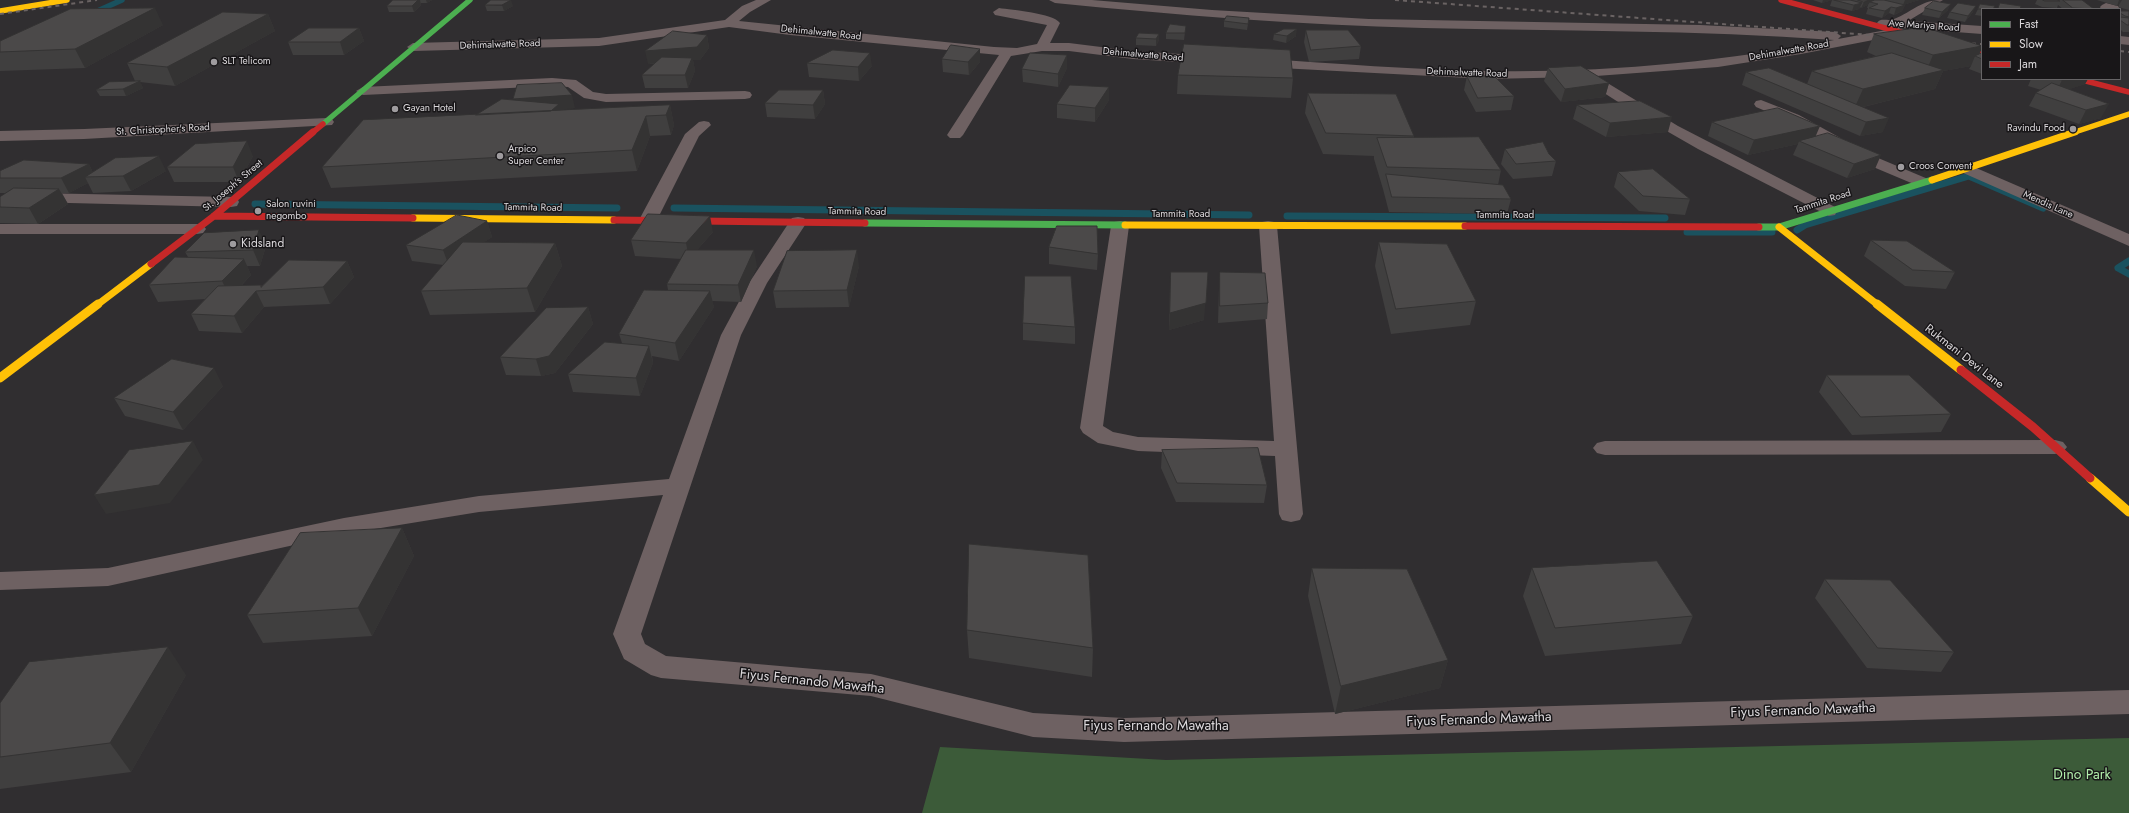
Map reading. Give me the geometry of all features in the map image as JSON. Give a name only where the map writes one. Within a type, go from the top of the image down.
[{"type":"street","points":[[0,11],[67,0]]},
{"type":"street","name":"St. Joseph's Street","points":[[0,378],[232,202],[470,0]]},
{"type":"street","points":[[729,22],[746,9],[765,0]]},
{"type":"street","points":[[1056,0],[1285,18],[1473,25],[1761,31],[1863,38]]},
{"type":"street","points":[[1781,0],[1865,22]]},
{"type":"street","points":[[1897,27],[1937,0]]},
{"type":"street","points":[[999,12],[1044,19],[1054,23],[1042,47]]},
{"type":"street","name":"Dehimalwatte Road","points":[[412,48],[599,42],[729,22],[790,31],[1007,52],[1042,47],[1069,47],[1133,55],[1220,60]]},
{"type":"street","name":"Ave Mariya Road","points":[[1865,22],[1897,27],[1981,30]]},
{"type":"street","points":[[1897,27],[1981,54]]},
{"type":"street","name":"Dehimalwatte Road","points":[[1251,62],[1488,76],[1581,73],[1718,63],[1801,50],[1863,38],[1897,27]]},
{"type":"street","points":[[955,135],[1007,52]]},
{"type":"street","points":[[1581,73],[1620,99],[1673,130],[1829,211]]},
{"type":"street","points":[[2082,80],[2129,92]]},
{"type":"street","points":[[363,91],[552,82],[571,83],[589,95],[606,98],[745,94]]},
{"type":"street","points":[[1762,104],[1794,118],[1865,158],[1922,182]]},
{"type":"street","name":"Tammita Road","points":[[214,216],[1120,226],[1779,227],[1967,169],[2129,114]]},
{"type":"street","name":"St. Christopher's Road","points":[[0,136],[84,134],[327,122]]},
{"type":"street","points":[[648,220],[693,134],[704,126]]},
{"type":"street","name":"Mendis Lane","points":[[1967,169],[2129,241]]},
{"type":"street","points":[[21,198],[232,202]]},
{"type":"street","name":"Fiyus Fernando Mawatha","points":[[798,222],[758,283],[731,335],[627,634],[634,651],[661,667],[871,685],[1033,725],[1124,730],[2129,702]]},
{"type":"street","points":[[1120,226],[1091,428],[1106,438],[1138,444],[1286,449]]},
{"type":"street","points":[[1268,226],[1291,514]]},
{"type":"street","name":"Rukmani Devi Lane","points":[[1779,227],[2033,427],[2129,512]]},
{"type":"street","points":[[0,229],[197,229]]},
{"type":"street","points":[[1605,448],[2055,447]]},
{"type":"street","points":[[0,581],[108,577],[344,526],[479,504],[678,486]]},
{"type":"green space","name":"Dino Park","points":[[2129,738],[2129,813],[922,813],[940,747],[1166,760]]},
{"type":"building","points":[[393,0],[418,0],[412,6],[387,6]]},
{"type":"building","points":[[491,0],[511,0],[502,5],[485,5]]},
{"type":"building","points":[[1834,0],[1850,0],[1862,3],[1854,5]]},
{"type":"building","points":[[1858,0],[1869,0],[1864,2]]},
{"type":"building","points":[[1875,0],[1884,0],[1905,5],[1896,8],[1891,7],[1885,11],[1869,8],[1878,4],[1870,2]]},
{"type":"building","points":[[2043,0],[2057,0],[2060,1],[2045,1]]},
{"type":"building","points":[[2063,0],[2082,0],[2093,8],[2073,8]]},
{"type":"building","points":[[1934,1],[1951,4],[1942,12],[1925,8]]},
{"type":"building","points":[[1958,3],[1976,6],[1968,16],[1950,12]]},
{"type":"building","points":[[2000,3],[2021,6],[2020,8],[1998,8]]},
{"type":"building","points":[[1980,4],[1995,6],[1994,8],[1978,9]]},
{"type":"building","points":[[155,8],[75,49],[0,52],[0,41],[70,9]]},
{"type":"building","points":[[2121,11],[2129,11],[2129,17],[2121,14]]},
{"type":"building","points":[[223,12],[268,14],[167,67],[127,63]]},
{"type":"building","points":[[1227,16],[1249,18],[1248,24],[1224,21]]},
{"type":"building","points":[[2121,17],[2129,18],[2129,25],[2121,21]]},
{"type":"building","points":[[1170,24],[1186,26],[1185,33],[1166,33]]},
{"type":"building","points":[[1924,27],[1981,46],[1933,55],[1874,34]]},
{"type":"building","points":[[309,28],[359,28],[340,42],[288,42]]},
{"type":"building","points":[[1284,29],[1297,29],[1287,36],[1274,34]]},
{"type":"building","points":[[1306,30],[1348,30],[1361,46],[1311,50]]},
{"type":"building","points":[[673,31],[707,35],[697,47],[645,51]]},
{"type":"building","points":[[1139,33],[1159,34],[1156,39],[1136,38]]},
{"type":"building","points":[[1184,44],[1290,50],[1293,78],[1178,75]]},
{"type":"building","points":[[951,45],[980,49],[968,62],[942,59]]},
{"type":"building","points":[[833,50],[870,53],[858,67],[807,63]]},
{"type":"building","points":[[1030,53],[1067,55],[1058,74],[1022,69]]},
{"type":"building","points":[[1892,53],[1944,70],[1863,89],[1812,71]]},
{"type":"building","points":[[1981,53],[1981,59],[1975,56]]},
{"type":"building","points":[[662,57],[692,58],[685,75],[642,75]]},
{"type":"building","points":[[1581,66],[1609,83],[1565,89],[1548,68]]},
{"type":"building","points":[[1769,68],[1889,118],[1866,122],[1746,72]]},
{"type":"building","points":[[1467,76],[1494,76],[1514,96],[1478,98]]},
{"type":"building","points":[[140,81],[123,89],[96,90],[109,82]]},
{"type":"building","points":[[562,83],[572,95],[513,99],[517,85]]},
{"type":"building","points":[[2052,83],[2109,104],[2086,110],[2036,93]]},
{"type":"building","points":[[1070,85],[1109,87],[1095,108],[1057,104]]},
{"type":"building","points":[[779,90],[823,90],[813,105],[765,103]]},
{"type":"building","points":[[1308,93],[1396,94],[1414,136],[1326,133]]},
{"type":"building","points":[[502,99],[559,104],[551,111],[476,115]]},
{"type":"building","points":[[1640,101],[1672,117],[1610,123],[1577,105]]},
{"type":"building","points":[[670,105],[666,115],[646,116],[632,150],[322,167],[363,120]]},
{"type":"building","points":[[1778,108],[1820,126],[1754,140],[1712,122]]},
{"type":"building","points":[[1828,133],[1881,155],[1854,164],[1799,141]]},
{"type":"building","points":[[1479,137],[1501,170],[1387,167],[1377,138]]},
{"type":"building","points":[[247,141],[233,167],[167,167],[195,144]]},
{"type":"building","points":[[1543,142],[1549,154],[1556,161],[1516,164],[1505,149]]},
{"type":"building","points":[[159,156],[123,176],[85,177],[115,158]]},
{"type":"building","points":[[24,160],[89,164],[61,178],[0,178],[0,171]]},
{"type":"building","points":[[1653,169],[1690,199],[1643,196],[1618,172]]},
{"type":"building","points":[[1386,174],[1503,185],[1511,199],[1392,197]]},
{"type":"building","points":[[14,188],[59,189],[29,208],[0,207],[0,197]]},
{"type":"building","points":[[648,214],[710,216],[686,243],[631,240]]},
{"type":"building","points":[[457,215],[487,221],[443,250],[406,245]]},
{"type":"building","points":[[1057,226],[1097,226],[1098,254],[1049,247]]},
{"type":"building","points":[[259,230],[253,250],[185,252],[204,233]]},
{"type":"building","points":[[1871,240],[1907,241],[1955,272],[1913,270]]},
{"type":"building","points":[[463,242],[555,243],[527,288],[421,291]]},
{"type":"building","points":[[1379,242],[1447,244],[1476,301],[1396,309]]},
{"type":"building","points":[[686,250],[754,250],[738,285],[667,284]]},
{"type":"building","points":[[857,250],[847,290],[773,291],[787,251]]},
{"type":"building","points":[[175,257],[244,259],[222,281],[149,285]]},
{"type":"building","points":[[289,260],[347,261],[323,287],[256,291],[234,316],[191,314],[218,286],[261,285],[261,287]]},
{"type":"building","points":[[1171,272],[1208,272],[1206,303],[1170,313]]},
{"type":"building","points":[[1220,272],[1265,273],[1268,303],[1220,306]]},
{"type":"building","points":[[1025,276],[1071,276],[1075,327],[1023,323]]},
{"type":"building","points":[[644,290],[710,291],[675,343],[619,334]]},
{"type":"building","points":[[588,307],[549,356],[536,359],[500,357],[546,308]]},
{"type":"building","points":[[605,342],[649,346],[636,378],[568,374]]},
{"type":"building","points":[[172,359],[214,368],[173,412],[114,398]]},
{"type":"building","points":[[1827,375],[1909,375],[1951,414],[1861,417]]},
{"type":"building","points":[[193,441],[159,485],[94,495],[129,450]]},
{"type":"building","points":[[1258,448],[1267,485],[1177,483],[1162,450]]},
{"type":"building","points":[[402,528],[358,608],[247,615],[300,533]]},
{"type":"building","points":[[969,544],[1088,555],[1093,648],[967,630]]},
{"type":"building","points":[[1657,561],[1693,616],[1555,628],[1532,568]]},
{"type":"building","points":[[1312,568],[1407,569],[1448,660],[1341,686]]},
{"type":"building","points":[[1825,579],[1890,580],[1954,652],[1878,648]]},
{"type":"building","points":[[168,647],[110,743],[0,757],[0,703],[29,662]]},
{"type":"waterway","points":[[93,13],[122,0]]},
{"type":"waterway","points":[[1797,230],[1805,225],[1969,176],[2043,208]]},
{"type":"waterway","points":[[255,204],[617,208]]},
{"type":"waterway","points":[[674,208],[1249,215]]},
{"type":"waterway","points":[[1287,216],[1665,218]]},
{"type":"waterway","points":[[1687,232],[1772,232]]},
{"type":"waterway","points":[[2129,261],[2118,268],[2129,274]]},
{"type":"railway","points":[[0,14],[97,0]]},
{"type":"railway","points":[[1395,0],[1884,36]]},
{"type":"railway","points":[[1964,43],[1981,44]]},
{"type":"railway","points":[[2121,51],[2129,52]]},
{"type":"traffic: fast","points":[[323,124],[470,0]]},
{"type":"traffic: fast","points":[[1759,227],[1779,227],[1932,180]]},
{"type":"traffic: fast","points":[[865,223],[1125,225]]},
{"type":"traffic: slow","points":[[0,11],[67,0]]},
{"type":"traffic: slow","points":[[1932,180],[2129,114]]},
{"type":"traffic: slow","points":[[413,218],[614,220]]},
{"type":"traffic: slow","points":[[1125,225],[1465,226]]},
{"type":"traffic: slow","points":[[1779,227],[1961,370]]},
{"type":"traffic: slow","points":[[0,378],[151,264]]},
{"type":"traffic: slow","points":[[2090,478],[2129,512]]},
{"type":"traffic: jam","points":[[1781,0],[1981,54]]},
{"type":"traffic: jam","points":[[2082,80],[2129,92]]},
{"type":"traffic: jam","points":[[151,264],[214,216],[323,124]]},
{"type":"traffic: jam","points":[[214,216],[413,218]]},
{"type":"traffic: jam","points":[[614,220],[865,223]]},
{"type":"traffic: jam","points":[[1465,226],[1759,227]]},
{"type":"traffic: jam","points":[[1961,370],[2033,427],[2090,478]]},
{"type":"place","name":"SLT Telicom","points":[[214,62]]},
{"type":"place","name":"Gayan Hotel","points":[[395,109]]},
{"type":"place","name":"Ravindu Food","points":[[2073,129]]},
{"type":"place","name":"Arpico Super Center","points":[[500,156]]},
{"type":"place","name":"Croos Convent","points":[[1901,167]]},
{"type":"place","name":"Salon ruvini negombo","points":[[258,211]]},
{"type":"place","name":"Kidsland","points":[[233,244]]}]
